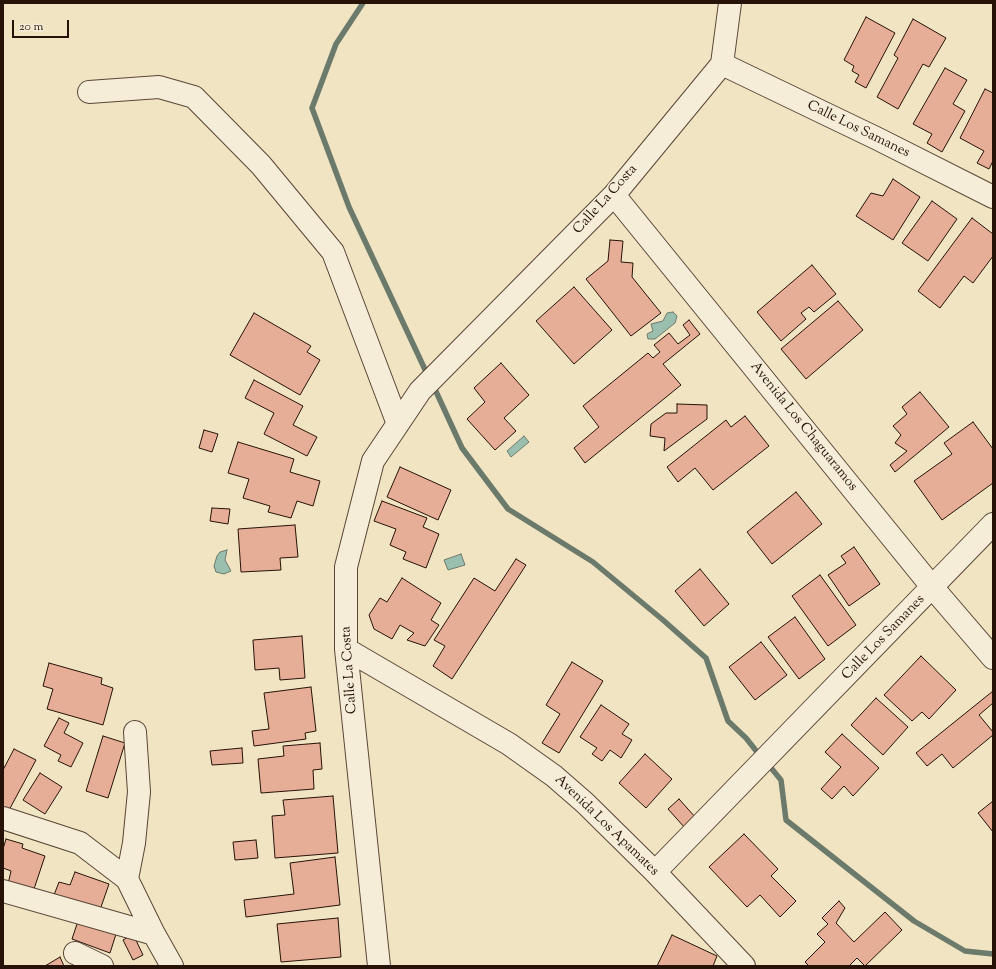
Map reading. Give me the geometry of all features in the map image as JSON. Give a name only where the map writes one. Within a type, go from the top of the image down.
[{"type":"street","points":[[722,64],[730,3]]},
{"type":"street","name":"Calle La Costa","points":[[379,966],[346,649],[346,567],[373,461],[420,391],[614,195],[722,64]]},
{"type":"street","name":"Calle Los Samanes","points":[[722,64],[878,139],[993,197]]},
{"type":"street","points":[[89,92],[160,87],[194,97],[261,165],[333,252],[398,424]]},
{"type":"street","name":"Avenida Los Chaguaramos","points":[[614,195],[933,588],[993,658]]},
{"type":"street","name":"Calle Los Samanes","points":[[655,872],[933,588],[993,524]]},
{"type":"street","name":"Avenida Los Apamates","points":[[346,649],[509,744],[554,776],[585,803],[655,872],[744,966]]},
{"type":"street","points":[[127,880],[134,843],[138,792],[135,732]]},
{"type":"street","points":[[3,818],[80,843],[127,880],[172,966]]},
{"type":"street","points":[[3,891],[154,934]]},
{"type":"street","points":[[75,953],[102,966]]},
{"type":"shaded area","points":[[673,312],[677,316],[675,323],[655,339],[648,339],[647,334],[653,331],[651,324],[663,321],[667,313]]},
{"type":"shaded area","points":[[524,436],[529,442],[511,457],[507,451]]},
{"type":"shaded area","points":[[227,550],[225,560],[231,571],[224,574],[216,572],[214,566],[217,556],[220,552]]},
{"type":"shaded area","points":[[461,554],[465,565],[448,570],[444,560]]},
{"type":"building","points":[[866,17],[895,33],[866,88],[855,82],[859,75],[852,71],[854,66],[844,60]]},
{"type":"building","points":[[913,19],[946,38],[929,67],[923,64],[898,109],[877,97],[898,58],[894,55]]},
{"type":"building","points":[[945,68],[967,80],[953,104],[965,111],[942,152],[927,143],[932,134],[913,124]]},
{"type":"building","points":[[985,89],[993,93],[993,161],[989,169],[977,163],[984,151],[960,138]]},
{"type":"building","points":[[893,179],[920,197],[893,240],[856,216],[871,193],[883,196]]},
{"type":"building","points":[[932,201],[957,219],[928,261],[902,243]]},
{"type":"building","points":[[972,218],[993,234],[993,256],[973,283],[964,276],[940,308],[918,291]]},
{"type":"building","points":[[610,240],[623,241],[621,262],[633,263],[632,277],[661,313],[631,336],[586,279],[608,261]]},
{"type":"building","points":[[812,265],[836,294],[814,312],[809,307],[801,313],[806,319],[781,341],[757,312]]},
{"type":"building","points":[[574,287],[612,330],[574,364],[536,321]]},
{"type":"building","points":[[838,301],[863,330],[806,379],[781,349]]},
{"type":"building","points":[[254,313],[311,346],[307,352],[320,360],[300,395],[230,355]]},
{"type":"building","points":[[689,320],[700,334],[663,364],[681,385],[585,463],[574,448],[599,427],[583,406],[648,353],[653,358],[660,352],[654,345],[669,333],[678,344],[690,335],[683,325]]},
{"type":"building","points":[[501,363],[529,395],[504,418],[516,431],[495,450],[467,419],[485,402],[474,388]]},
{"type":"building","points":[[254,380],[303,406],[293,425],[317,437],[307,456],[264,434],[274,413],[245,398]]},
{"type":"building","points":[[920,392],[949,427],[895,472],[890,465],[907,451],[895,443],[901,435],[893,426],[907,414],[902,407]]},
{"type":"building","points":[[677,404],[707,405],[707,419],[664,451],[665,438],[650,436],[651,424],[666,413],[677,413]]},
{"type":"building","points":[[745,416],[769,446],[713,490],[695,468],[678,482],[667,467],[726,420],[731,427]]},
{"type":"building","points":[[973,422],[993,449],[993,483],[942,520],[914,481],[952,454],[944,443]]},
{"type":"building","points":[[204,430],[218,434],[212,452],[199,448]]},
{"type":"building","points":[[238,442],[294,459],[290,472],[320,481],[313,506],[297,501],[291,518],[268,512],[270,506],[243,498],[249,479],[228,473]]},
{"type":"building","points":[[400,467],[451,490],[438,520],[387,497]]},
{"type":"building","points":[[796,492],[822,524],[772,564],[747,532]]},
{"type":"building","points":[[382,501],[427,518],[423,527],[439,534],[426,568],[403,559],[406,552],[390,545],[396,529],[374,521]]},
{"type":"building","points":[[212,508],[230,509],[228,524],[210,521]]},
{"type":"building","points":[[295,525],[298,557],[280,558],[281,570],[241,572],[238,529]]},
{"type":"building","points":[[854,547],[880,584],[849,606],[828,575],[846,563],[841,556]]},
{"type":"building","points":[[516,559],[526,565],[452,679],[433,666],[445,646],[434,640],[474,578],[495,591]]},
{"type":"building","points":[[700,569],[729,604],[704,626],[675,591]]},
{"type":"building","points":[[820,575],[856,625],[828,646],[792,596]]},
{"type":"building","points":[[402,578],[441,603],[431,620],[439,625],[425,646],[407,640],[414,633],[400,625],[392,639],[374,629],[369,615],[380,598],[387,602]]},
{"type":"building","points":[[795,617],[825,659],[799,679],[768,637]]},
{"type":"building","points":[[302,636],[305,678],[280,680],[279,668],[255,670],[253,640]]},
{"type":"building","points":[[761,642],[787,675],[755,700],[729,667]]},
{"type":"building","points":[[921,656],[956,690],[929,719],[922,712],[912,721],[884,695]]},
{"type":"building","points":[[572,662],[603,681],[559,753],[542,743],[560,714],[546,705]]},
{"type":"building","points":[[49,663],[102,678],[101,684],[113,688],[103,725],[47,709],[53,689],[43,686]]},
{"type":"building","points":[[311,687],[316,731],[305,733],[306,739],[254,746],[252,731],[269,729],[264,693]]},
{"type":"building","points":[[993,691],[993,703],[979,715],[993,732],[993,735],[953,768],[942,754],[927,766],[916,753]]},
{"type":"building","points":[[876,698],[908,727],[883,755],[851,725]]},
{"type":"building","points":[[601,705],[629,724],[622,734],[632,740],[621,758],[610,750],[602,761],[592,754],[597,748],[580,737]]},
{"type":"building","points":[[59,718],[69,723],[64,733],[83,743],[71,767],[58,761],[61,755],[44,746]]},
{"type":"building","points":[[842,734],[879,768],[853,796],[844,786],[832,799],[821,789],[841,767],[825,752]]},
{"type":"building","points":[[103,736],[125,743],[108,798],[86,791]]},
{"type":"building","points":[[320,743],[322,769],[313,770],[314,789],[261,793],[258,759],[284,756],[283,746]]},
{"type":"building","points":[[242,748],[243,763],[212,765],[210,751]]},
{"type":"building","points":[[14,749],[36,760],[8,812],[3,810],[3,770]]},
{"type":"building","points":[[645,754],[672,779],[646,808],[619,783]]},
{"type":"building","points":[[40,773],[62,787],[45,814],[23,800]]},
{"type":"building","points":[[333,796],[338,853],[275,858],[272,816],[285,815],[283,800]]},
{"type":"building","points":[[679,799],[696,818],[685,828],[668,809]]},
{"type":"building","points":[[993,801],[993,832],[978,813]]},
{"type":"building","points":[[744,834],[778,869],[771,876],[796,901],[780,917],[760,895],[747,907],[709,867]]},
{"type":"building","points":[[6,839],[23,844],[22,848],[45,856],[33,892],[8,884],[11,871],[3,868],[3,849]]},
{"type":"building","points":[[256,840],[258,858],[235,860],[233,842]]},
{"type":"building","points":[[335,857],[340,905],[246,917],[244,900],[294,894],[290,863]]},
{"type":"building","points":[[75,872],[109,884],[100,910],[54,895],[59,882],[70,885]]},
{"type":"building","points":[[839,901],[845,908],[836,923],[854,942],[885,912],[902,930],[865,966],[857,958],[849,966],[809,966],[805,962],[825,942],[817,934],[828,924],[822,918]]},
{"type":"building","points":[[79,918],[117,931],[110,953],[72,939]]},
{"type":"building","points":[[338,918],[341,957],[281,962],[277,924]]},
{"type":"building","points":[[133,934],[143,955],[133,960],[123,940]]},
{"type":"building","points":[[672,935],[717,956],[713,966],[657,966]]},
{"type":"building","points":[[60,957],[64,966],[45,966]]},
{"type":"waterway","points":[[363,3],[336,44],[312,108],[349,207],[428,376]]},
{"type":"waterway","points":[[433,385],[462,448],[508,509],[593,562],[706,658],[728,721],[746,738],[761,757]]},
{"type":"waterway","points":[[767,763],[781,780],[786,820],[914,921],[965,951],[993,954]]}]
